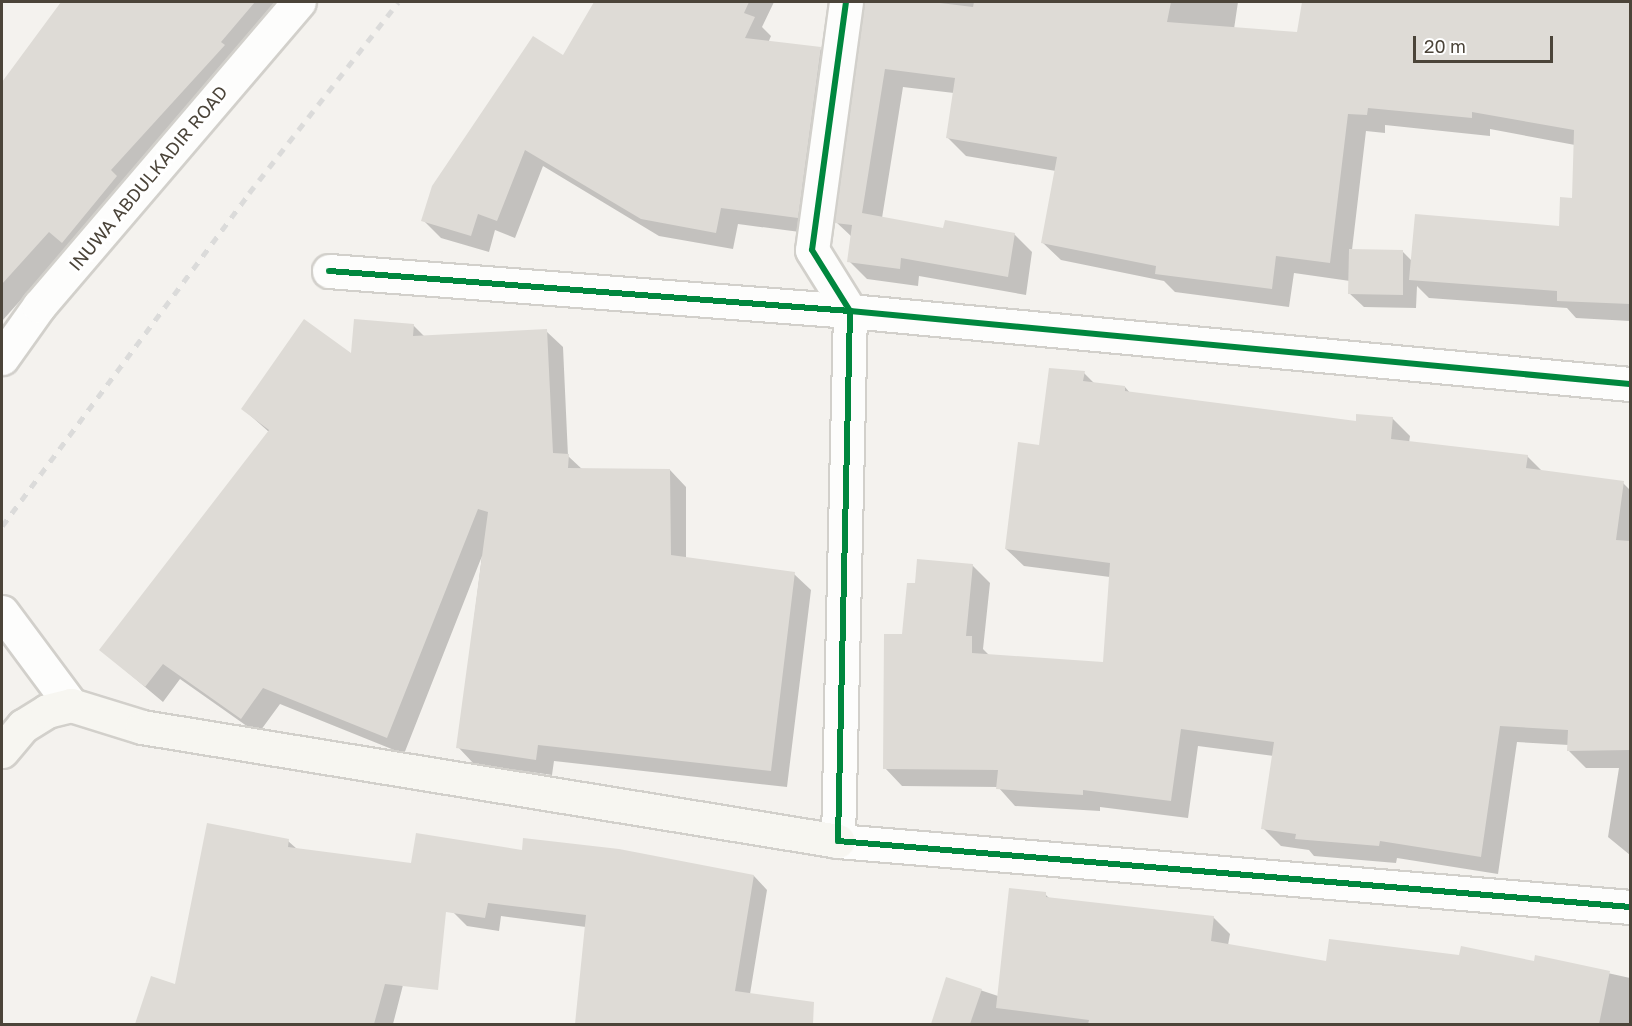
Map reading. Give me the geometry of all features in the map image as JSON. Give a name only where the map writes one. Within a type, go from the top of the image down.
[{"type":"main road","points":[[2,751],[23,726],[47,711],[71,705],[142,727],[838,841]]},
{"type":"street","name":"INUWA ABDULKADIR ROAD","points":[[2,358],[39,306],[299,2]]},
{"type":"street","points":[[846,2],[812,250],[850,311],[838,841],[1630,907]]},
{"type":"street","points":[[329,271],[850,311],[1630,384]]},
{"type":"street","points":[[2,612],[71,705]]},
{"type":"building","points":[[61,2],[255,2],[221,42],[225,45],[111,170],[117,176],[62,243],[49,232],[2,284],[2,82]]},
{"type":"building","points":[[594,2],[749,2],[744,13],[755,17],[745,38],[821,47],[798,218],[721,208],[716,233],[641,219],[525,150],[497,221],[478,214],[471,236],[421,221],[432,186],[533,36],[563,55]]},
{"type":"building","points":[[864,2],[932,2],[973,7],[974,2],[1171,2],[1167,22],[1297,32],[1302,2],[1630,2],[1630,304],[1557,301],[1557,291],[1409,280],[1415,214],[1559,226],[1560,197],[1572,198],[1574,130],[1472,112],[1472,118],[1368,108],[1367,115],[1348,114],[1330,263],[1276,256],[1272,289],[1155,274],[1156,266],[1041,243],[1057,157],[946,138],[955,78],[885,69],[862,213],[943,228],[945,220],[1015,233],[1008,277],[901,258],[900,269],[847,262],[852,225],[835,223]]},
{"type":"building","points":[[1349,249],[1403,250],[1403,295],[1348,294]]},
{"type":"building","points":[[304,319],[351,353],[354,319],[414,324],[413,336],[547,329],[553,453],[569,454],[568,468],[670,469],[671,555],[795,572],[771,771],[538,745],[536,760],[456,748],[488,512],[478,509],[387,738],[263,688],[241,719],[163,664],[145,687],[99,650],[269,430],[241,409]]},
{"type":"building","points":[[1049,368],[1085,371],[1083,381],[1125,386],[1125,391],[1356,421],[1356,414],[1393,417],[1391,439],[1528,455],[1526,468],[1624,481],[1616,540],[1630,541],[1630,750],[1567,751],[1568,730],[1500,726],[1481,857],[1380,841],[1379,846],[1295,839],[1296,834],[1261,829],[1274,742],[1181,729],[1171,801],[1083,790],[1083,795],[996,789],[998,770],[883,769],[884,634],[902,634],[907,583],[915,583],[917,559],[973,564],[966,636],[972,636],[972,653],[1103,662],[1110,563],[1005,549],[1018,442],[1039,445]]},
{"type":"building","points":[[207,823],[289,839],[288,847],[411,863],[416,833],[522,850],[523,838],[619,849],[754,875],[735,991],[814,1002],[813,1024],[575,1024],[586,915],[488,903],[485,918],[446,912],[438,990],[385,984],[374,1024],[135,1024],[151,976],[175,984]]},
{"type":"building","points":[[1009,888],[1046,892],[1046,897],[1214,916],[1211,941],[1326,961],[1329,939],[1459,955],[1461,946],[1534,961],[1535,955],[1610,971],[1599,1024],[1088,1024],[1089,1020],[996,1008]]},
{"type":"building","points":[[946,977],[982,989],[970,1024],[931,1024]]},
{"type":"railway","points":[[2,526],[249,193],[398,2]]},
{"type":"cycle path","points":[[846,2],[812,250],[850,311],[838,841],[1630,907]]},
{"type":"cycle path","points":[[329,271],[850,311],[1630,384]]}]
